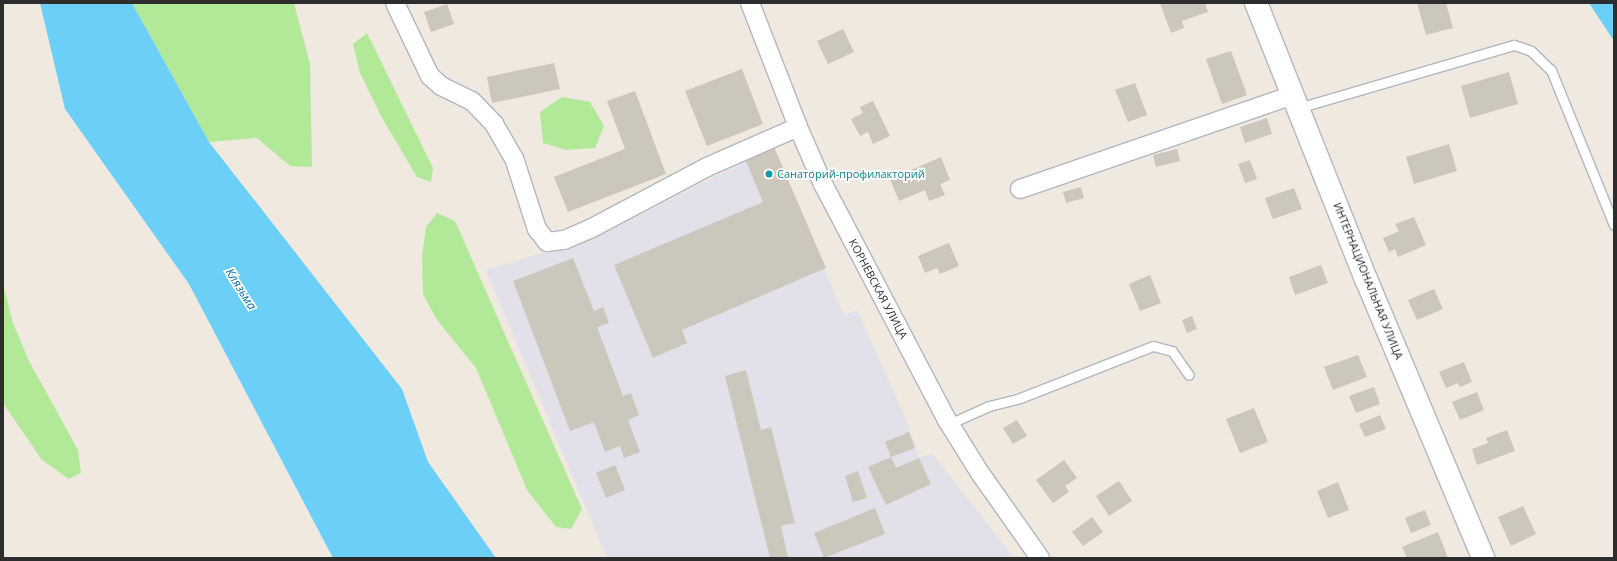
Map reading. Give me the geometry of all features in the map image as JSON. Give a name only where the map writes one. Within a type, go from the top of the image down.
[{"type":"street","points":[[395,3],[430,76],[441,86],[472,101],[494,124],[514,158],[537,229],[547,242],[564,240],[590,229],[707,167],[798,127]]},
{"type":"street","name":"КОРНЕВСКАЯ УЛИЦА","points":[[750,3],[798,127],[823,184],[949,424],[1040,558]]},
{"type":"street","name":"ИНТЕРНАЦИОНАЛЬНАЯ УЛИЦА","points":[[1256,3],[1366,279],[1483,558]]},
{"type":"street","points":[[1020,190],[1296,101]]},
{"type":"lane","points":[[1296,101],[1514,45],[1531,51],[1551,70],[1614,224]]},
{"type":"lane","points":[[949,424],[989,406],[1020,398],[1153,346],[1172,351],[1189,376]]},
{"type":"shaded area","points":[[774,147],[844,316],[857,310],[903,412],[919,457],[933,454],[1014,558],[607,558],[486,270],[546,252],[628,221]]},
{"type":"green space","points":[[132,3],[294,3],[310,64],[312,167],[290,166],[257,138],[209,142]]},
{"type":"green space","points":[[367,33],[433,168],[431,182],[417,177],[381,116],[360,73],[353,44]]},
{"type":"green space","points":[[562,97],[590,102],[604,126],[595,148],[566,150],[543,143],[540,112]]},
{"type":"green space","points":[[437,213],[455,221],[582,509],[571,529],[556,527],[527,490],[476,368],[437,320],[423,294],[422,256],[426,227]]},
{"type":"green space","points":[[3,284],[13,323],[29,361],[78,450],[81,473],[69,479],[42,460],[3,403]]},
{"type":"water","name":"Клязьма","points":[[40,3],[132,3],[209,142],[402,389],[428,462],[496,558],[333,558],[189,284],[65,109]]},
{"type":"water","points":[[1589,3],[1614,3],[1614,39],[1612,38]]},
{"type":"building","points":[[1160,3],[1205,3],[1208,12],[1182,21],[1184,28],[1171,33]]},
{"type":"building","points":[[1417,3],[1446,3],[1453,28],[1426,35]]},
{"type":"building","points":[[447,4],[454,24],[431,32],[424,12]]},
{"type":"building","points":[[843,29],[854,52],[828,64],[817,41]]},
{"type":"building","points":[[1231,51],[1247,95],[1222,104],[1206,59]]},
{"type":"building","points":[[554,63],[560,89],[492,103],[487,77]]},
{"type":"building","points":[[742,69],[763,124],[707,146],[685,91]]},
{"type":"building","points":[[1509,72],[1518,104],[1470,118],[1461,86]]},
{"type":"building","points":[[1135,83],[1147,115],[1128,122],[1115,90]]},
{"type":"building","points":[[635,91],[666,174],[568,212],[554,177],[625,149],[607,101]]},
{"type":"building","points":[[873,101],[890,136],[873,144],[868,132],[860,136],[851,119],[863,113],[860,107]]},
{"type":"building","points":[[1267,118],[1272,134],[1245,143],[1240,127]]},
{"type":"building","points":[[1449,144],[1457,171],[1414,184],[1406,157]]},
{"type":"building","points":[[774,147],[826,268],[682,330],[687,343],[653,358],[614,265],[763,202],[745,159]]},
{"type":"building","points":[[1177,149],[1180,161],[1156,167],[1153,155]]},
{"type":"building","points":[[941,157],[950,180],[940,184],[945,195],[929,201],[925,190],[899,201],[890,179]]},
{"type":"building","points":[[1250,160],[1257,179],[1245,183],[1238,164]]},
{"type":"building","points":[[1081,187],[1084,198],[1066,203],[1063,192]]},
{"type":"building","points":[[1294,188],[1302,209],[1273,219],[1265,198]]},
{"type":"building","points":[[1414,217],[1426,245],[1398,257],[1395,249],[1389,252],[1383,238],[1399,231],[1395,224]]},
{"type":"building","points":[[949,243],[959,266],[940,274],[937,268],[925,273],[918,256]]},
{"type":"building","points":[[573,258],[594,311],[603,307],[609,323],[597,327],[623,396],[631,393],[639,415],[628,420],[640,452],[624,458],[620,446],[605,452],[594,422],[570,431],[513,281]]},
{"type":"building","points":[[1321,265],[1328,283],[1295,295],[1289,277]]},
{"type":"building","points":[[1150,275],[1161,303],[1140,311],[1129,284]]},
{"type":"building","points":[[1434,289],[1443,309],[1417,320],[1408,300]]},
{"type":"building","points":[[1192,316],[1197,329],[1187,333],[1182,320]]},
{"type":"building","points":[[1358,355],[1367,377],[1333,390],[1324,367]]},
{"type":"building","points":[[1464,362],[1472,382],[1460,387],[1458,383],[1446,388],[1439,372]]},
{"type":"building","points":[[746,370],[761,430],[771,427],[795,523],[781,526],[788,558],[770,558],[725,376]]},
{"type":"building","points":[[1374,387],[1380,404],[1356,413],[1349,396]]},
{"type":"building","points":[[1477,392],[1484,410],[1460,420],[1452,402]]},
{"type":"building","points":[[1254,408],[1268,442],[1240,453],[1226,419]]},
{"type":"building","points":[[1380,415],[1386,429],[1365,437],[1359,424]]},
{"type":"building","points":[[1017,420],[1027,436],[1013,444],[1003,428]]},
{"type":"building","points":[[1507,430],[1515,451],[1477,465],[1472,449],[1488,443],[1486,438]]},
{"type":"building","points":[[909,432],[915,448],[891,457],[885,442]]},
{"type":"building","points":[[891,457],[896,468],[919,458],[931,484],[886,505],[868,467]]},
{"type":"building","points":[[1064,460],[1077,478],[1065,486],[1069,492],[1053,503],[1036,480]]},
{"type":"building","points":[[615,465],[625,490],[606,498],[596,473]]},
{"type":"building","points":[[858,471],[867,498],[853,502],[845,476]]},
{"type":"building","points":[[1119,481],[1132,501],[1109,516],[1096,496]]},
{"type":"building","points":[[1338,482],[1349,510],[1328,518],[1317,491]]},
{"type":"building","points":[[1523,506],[1536,534],[1511,546],[1498,517]]},
{"type":"building","points":[[875,508],[885,534],[824,558],[814,533]]},
{"type":"building","points":[[1425,510],[1431,525],[1411,533],[1405,518]]},
{"type":"building","points":[[1092,517],[1103,532],[1083,546],[1072,532]]},
{"type":"building","points":[[1438,532],[1448,558],[1407,558],[1402,547]]},
{"type":"place","name":"Санаторий-профилакторий","points":[[769,174]]}]
